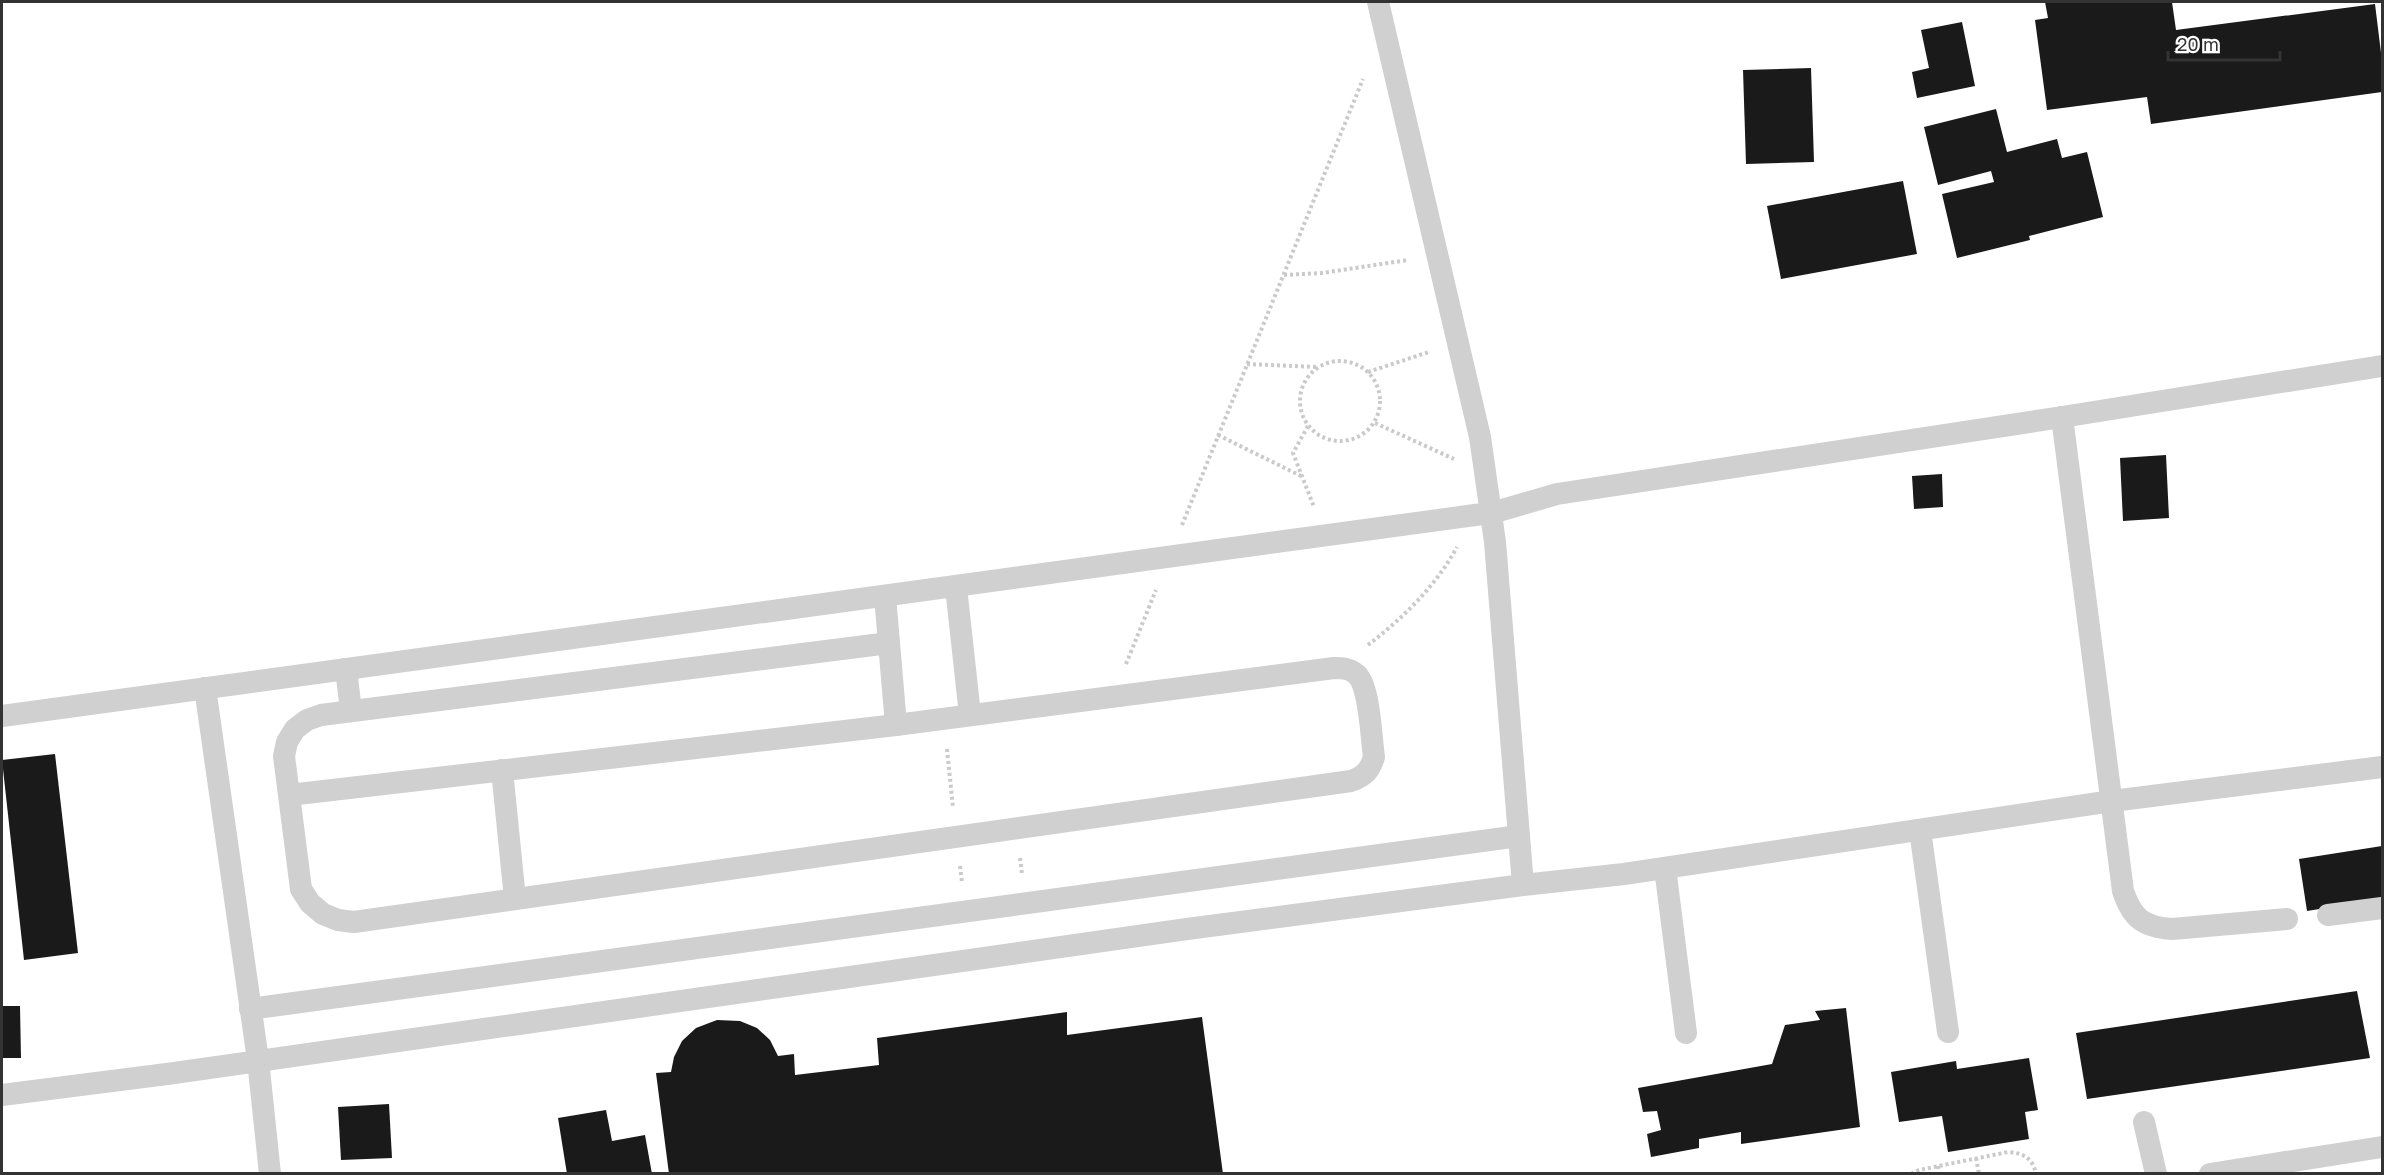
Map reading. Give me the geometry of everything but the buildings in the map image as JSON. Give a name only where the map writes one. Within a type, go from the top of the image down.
[{"type":"lane","points":[[1378,2],[1487,475],[1484,514],[1523,885]]},
{"type":"lane","points":[[2,716],[1484,514],[1557,494],[2382,366]]},
{"type":"lane","points":[[2062,417],[2123,891],[2128,907],[2140,920],[2155,928],[2172,929],[2287,919]]},
{"type":"lane","points":[[956,587],[970,715]]},
{"type":"lane","points":[[885,596],[896,725]]},
{"type":"lane","points":[[289,795],[896,725],[1334,668],[1346,668],[1358,675],[1365,685],[1374,757],[1371,768],[1362,777],[1351,781],[354,922],[338,920],[323,914],[310,903],[301,889],[284,756],[287,742],[295,729],[307,720],[321,715],[351,711],[888,643]]},
{"type":"lane","points":[[346,669],[351,711]]},
{"type":"lane","points":[[205,688],[258,1060],[270,1173]]},
{"type":"lane","points":[[2,1095],[1032,953],[1187,929],[1665,868],[2112,801],[2382,767]]},
{"type":"lane","points":[[502,770],[515,899]]},
{"type":"lane","points":[[1920,830],[1948,1032]]},
{"type":"lane","points":[[250,1009],[1519,836]]},
{"type":"lane","points":[[1665,868],[1686,1033]]},
{"type":"lane","points":[[2328,915],[2382,908]]},
{"type":"lane","points":[[2144,1122],[2156,1173]]},
{"type":"lane","points":[[2210,1173],[2339,1164],[2382,1147]]},
{"type":"path","points":[[1113,696],[1384,28]]},
{"type":"path","points":[[1284,275],[1322,273],[1437,255]]},
{"type":"path","points":[[1368,372],[1458,342]]},
{"type":"path","points":[[1247,364],[1318,367],[1331,362],[1344,361],[1357,364],[1375,380],[1381,402],[1375,423],[1355,439],[1329,440],[1318,435],[1308,426],[1302,414],[1300,401],[1302,388],[1318,367]]},
{"type":"path","points":[[1375,423],[1487,475]]},
{"type":"path","points":[[1308,426],[1293,453],[1326,537]]},
{"type":"path","points":[[1218,435],[1302,476]]},
{"type":"path","points":[[1334,668],[1369,644],[1401,617],[1430,586],[1484,514]]},
{"type":"path","points":[[1911,1173],[2008,1152],[2028,1157],[2036,1173]]},
{"type":"path","points":[[1976,1158],[1979,1173]]},
{"type":"path","points":[[1938,1166],[1939,1173]]}]
